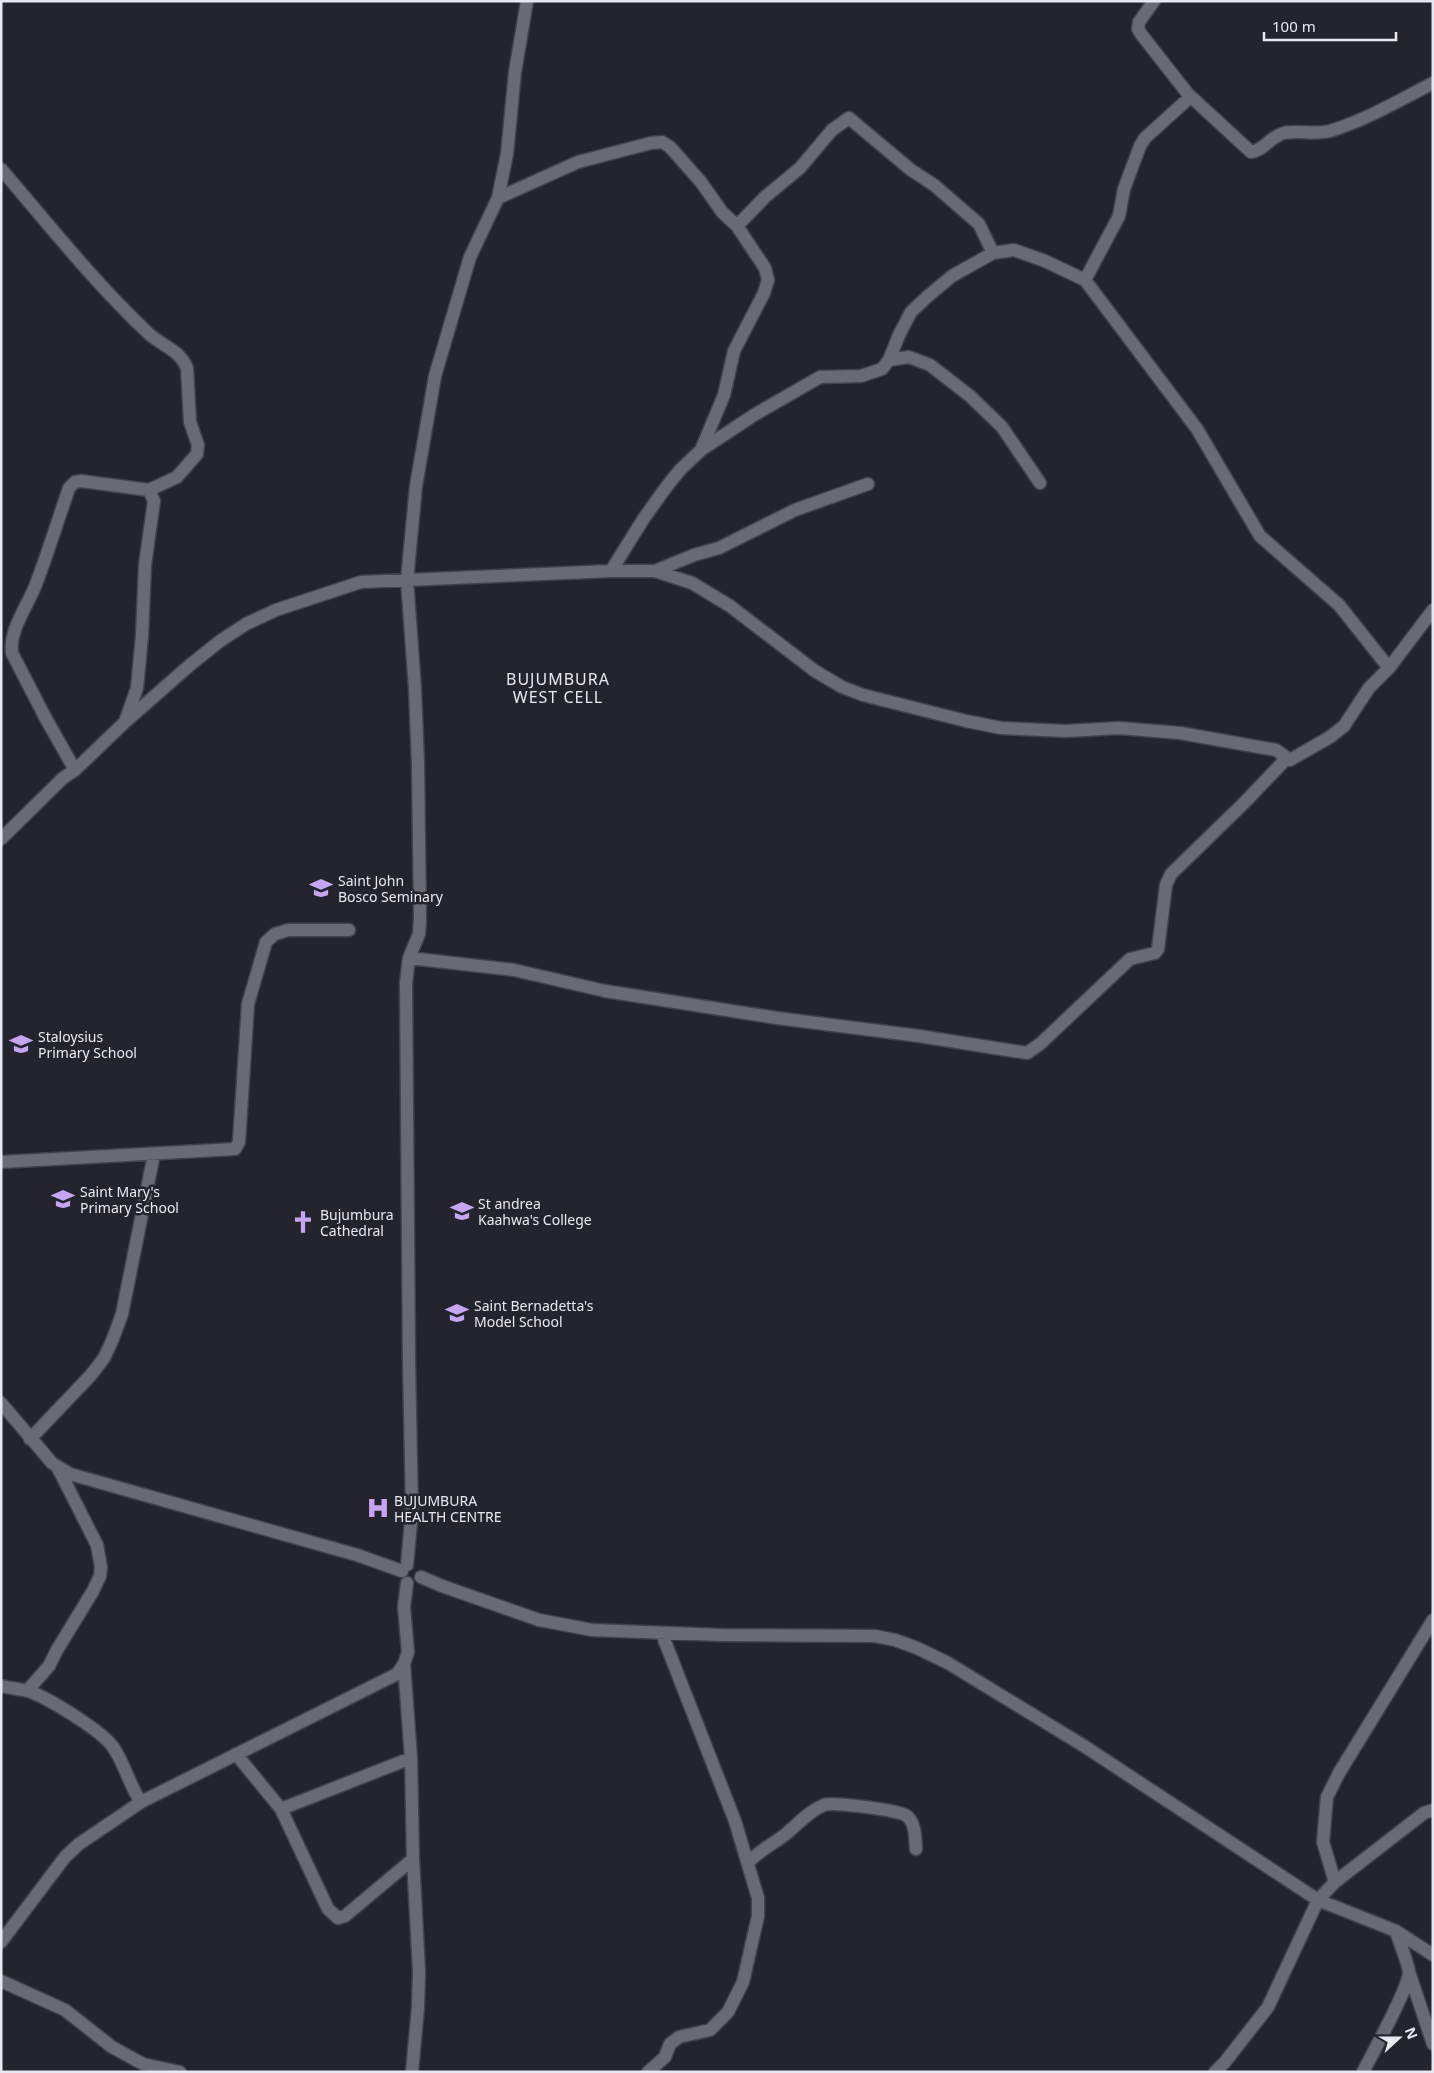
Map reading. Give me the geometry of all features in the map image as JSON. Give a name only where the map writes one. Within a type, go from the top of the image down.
[{"type":"street","points":[[1,1942],[65,1857],[79,1844],[141,1802],[396,1674],[404,1664],[408,1652],[404,1607],[405,1573],[412,1511],[406,993],[409,958],[419,934],[420,900],[417,745],[407,580],[416,486],[435,376],[470,257],[498,198],[507,154],[515,72],[527,1]]},
{"type":"street","points":[[1154,1],[1139,22],[1138,29],[1188,94],[1251,152],[1257,152],[1270,140],[1284,133],[1319,133],[1330,131],[1366,116],[1433,83]]},
{"type":"street","points":[[1085,280],[1119,216],[1124,188],[1140,146],[1145,138],[1188,99],[1188,94]]},
{"type":"street","points":[[738,226],[765,197],[800,168],[832,130],[849,118],[911,170],[934,185],[979,224],[994,253]]},
{"type":"street","points":[[498,198],[578,162],[662,142],[670,147],[701,182],[722,212],[738,226],[765,268],[768,280],[764,293],[734,351],[724,395],[701,450]]},
{"type":"street","points":[[1,169],[110,296],[150,336],[179,355],[184,361],[187,368],[190,422],[198,445],[198,454],[176,477],[149,490],[81,481],[75,482],[69,488],[36,585],[13,635],[12,653],[75,770]]},
{"type":"street","points":[[611,571],[644,518],[667,486],[680,470],[701,450],[754,415],[820,377],[861,376],[882,370],[889,360],[899,334],[911,312],[928,296],[952,276],[994,253],[1014,250],[1045,261],[1085,280],[1197,429],[1260,536],[1339,605],[1389,668]]},
{"type":"street","points":[[889,360],[909,357],[930,365],[970,396],[1002,427],[1040,483]]},
{"type":"street","points":[[655,571],[694,555],[719,548],[795,510],[868,484]]},
{"type":"street","points":[[125,722],[137,688],[146,565],[154,501],[149,490]]},
{"type":"street","points":[[1,839],[62,778],[75,770],[125,722],[220,641],[246,624],[276,610],[361,582],[611,571],[655,571],[692,583],[730,606],[815,671],[842,687],[863,695],[1001,728],[1066,731],[1119,728],[1180,733],[1276,750],[1290,760]]},
{"type":"street","points":[[409,958],[514,970],[605,991],[777,1018],[920,1036],[1027,1053],[1040,1044],[1130,958],[1156,953],[1166,885],[1171,874],[1285,760],[1290,760],[1330,737],[1344,726],[1369,688],[1389,668],[1433,610]]},
{"type":"street","points":[[1,1162],[229,1150],[237,1146],[239,1142],[248,1004],[266,942],[275,934],[288,930],[349,930]]},
{"type":"street","points":[[30,1439],[91,1375],[104,1358],[112,1341],[122,1314],[154,1154]]},
{"type":"street","points":[[1,1403],[52,1463],[70,1474],[358,1555],[405,1573],[417,1582],[421,1577],[421,1571],[418,1566],[412,1564],[405,1573]]},
{"type":"street","points":[[27,1691],[49,1666],[56,1650],[94,1591],[100,1576],[100,1558],[97,1544],[58,1467]]},
{"type":"street","points":[[421,1577],[539,1620],[592,1630],[662,1634],[875,1636],[917,1648],[948,1663],[1084,1746],[1318,1900],[1396,1931],[1433,1955]]},
{"type":"street","points":[[1335,1882],[1324,1842],[1327,1797],[1339,1773],[1433,1620]]},
{"type":"street","points":[[648,2072],[665,2057],[670,2044],[679,2037],[710,2030],[728,2012],[743,1982],[758,1916],[758,1898],[734,1821],[662,1634]]},
{"type":"street","points":[[404,1664],[411,1758],[413,1858],[419,1971],[412,2072]]},
{"type":"street","points":[[1,1686],[27,1691],[45,1698],[96,1731],[109,1743],[117,1754],[133,1790],[141,1802]]},
{"type":"street","points":[[236,1754],[282,1809],[328,1908],[338,1918],[345,1916],[413,1858]]},
{"type":"street","points":[[282,1809],[411,1758]]},
{"type":"street","points":[[748,1863],[755,1854],[788,1833],[807,1815],[824,1805],[836,1804],[902,1813],[911,1822],[915,1831],[916,1849]]},
{"type":"street","points":[[1215,2072],[1268,2007],[1318,1900],[1335,1882],[1424,1813],[1433,1810]]},
{"type":"street","points":[[1396,1931],[1433,2044]]},
{"type":"street","points":[[1363,2072],[1405,1986],[1409,1972]]},
{"type":"street","points":[[1,1981],[65,2010],[112,2047],[143,2064],[180,2072]]},
{"type":"place","name":"Saint John Bosco Seminary","points":[[321,888]]},
{"type":"place","name":"Staloysius Primary School","points":[[21,1044]]},
{"type":"place","name":"Saint Mary's Primary School","points":[[63,1199]]},
{"type":"place","name":"St andrea Kaahwa's College","points":[[462,1211]]},
{"type":"place","name":"Bujumbura Cathedral","points":[[303,1222]]},
{"type":"place","name":"Saint Bernadetta's Model School","points":[[457,1313]]},
{"type":"place","name":"BUJUMBURA HEALTH CENTRE","points":[[378,1508]]},
{"type":"district","name":"BUJUMBURA WEST CELL","points":[[558,688]]}]
